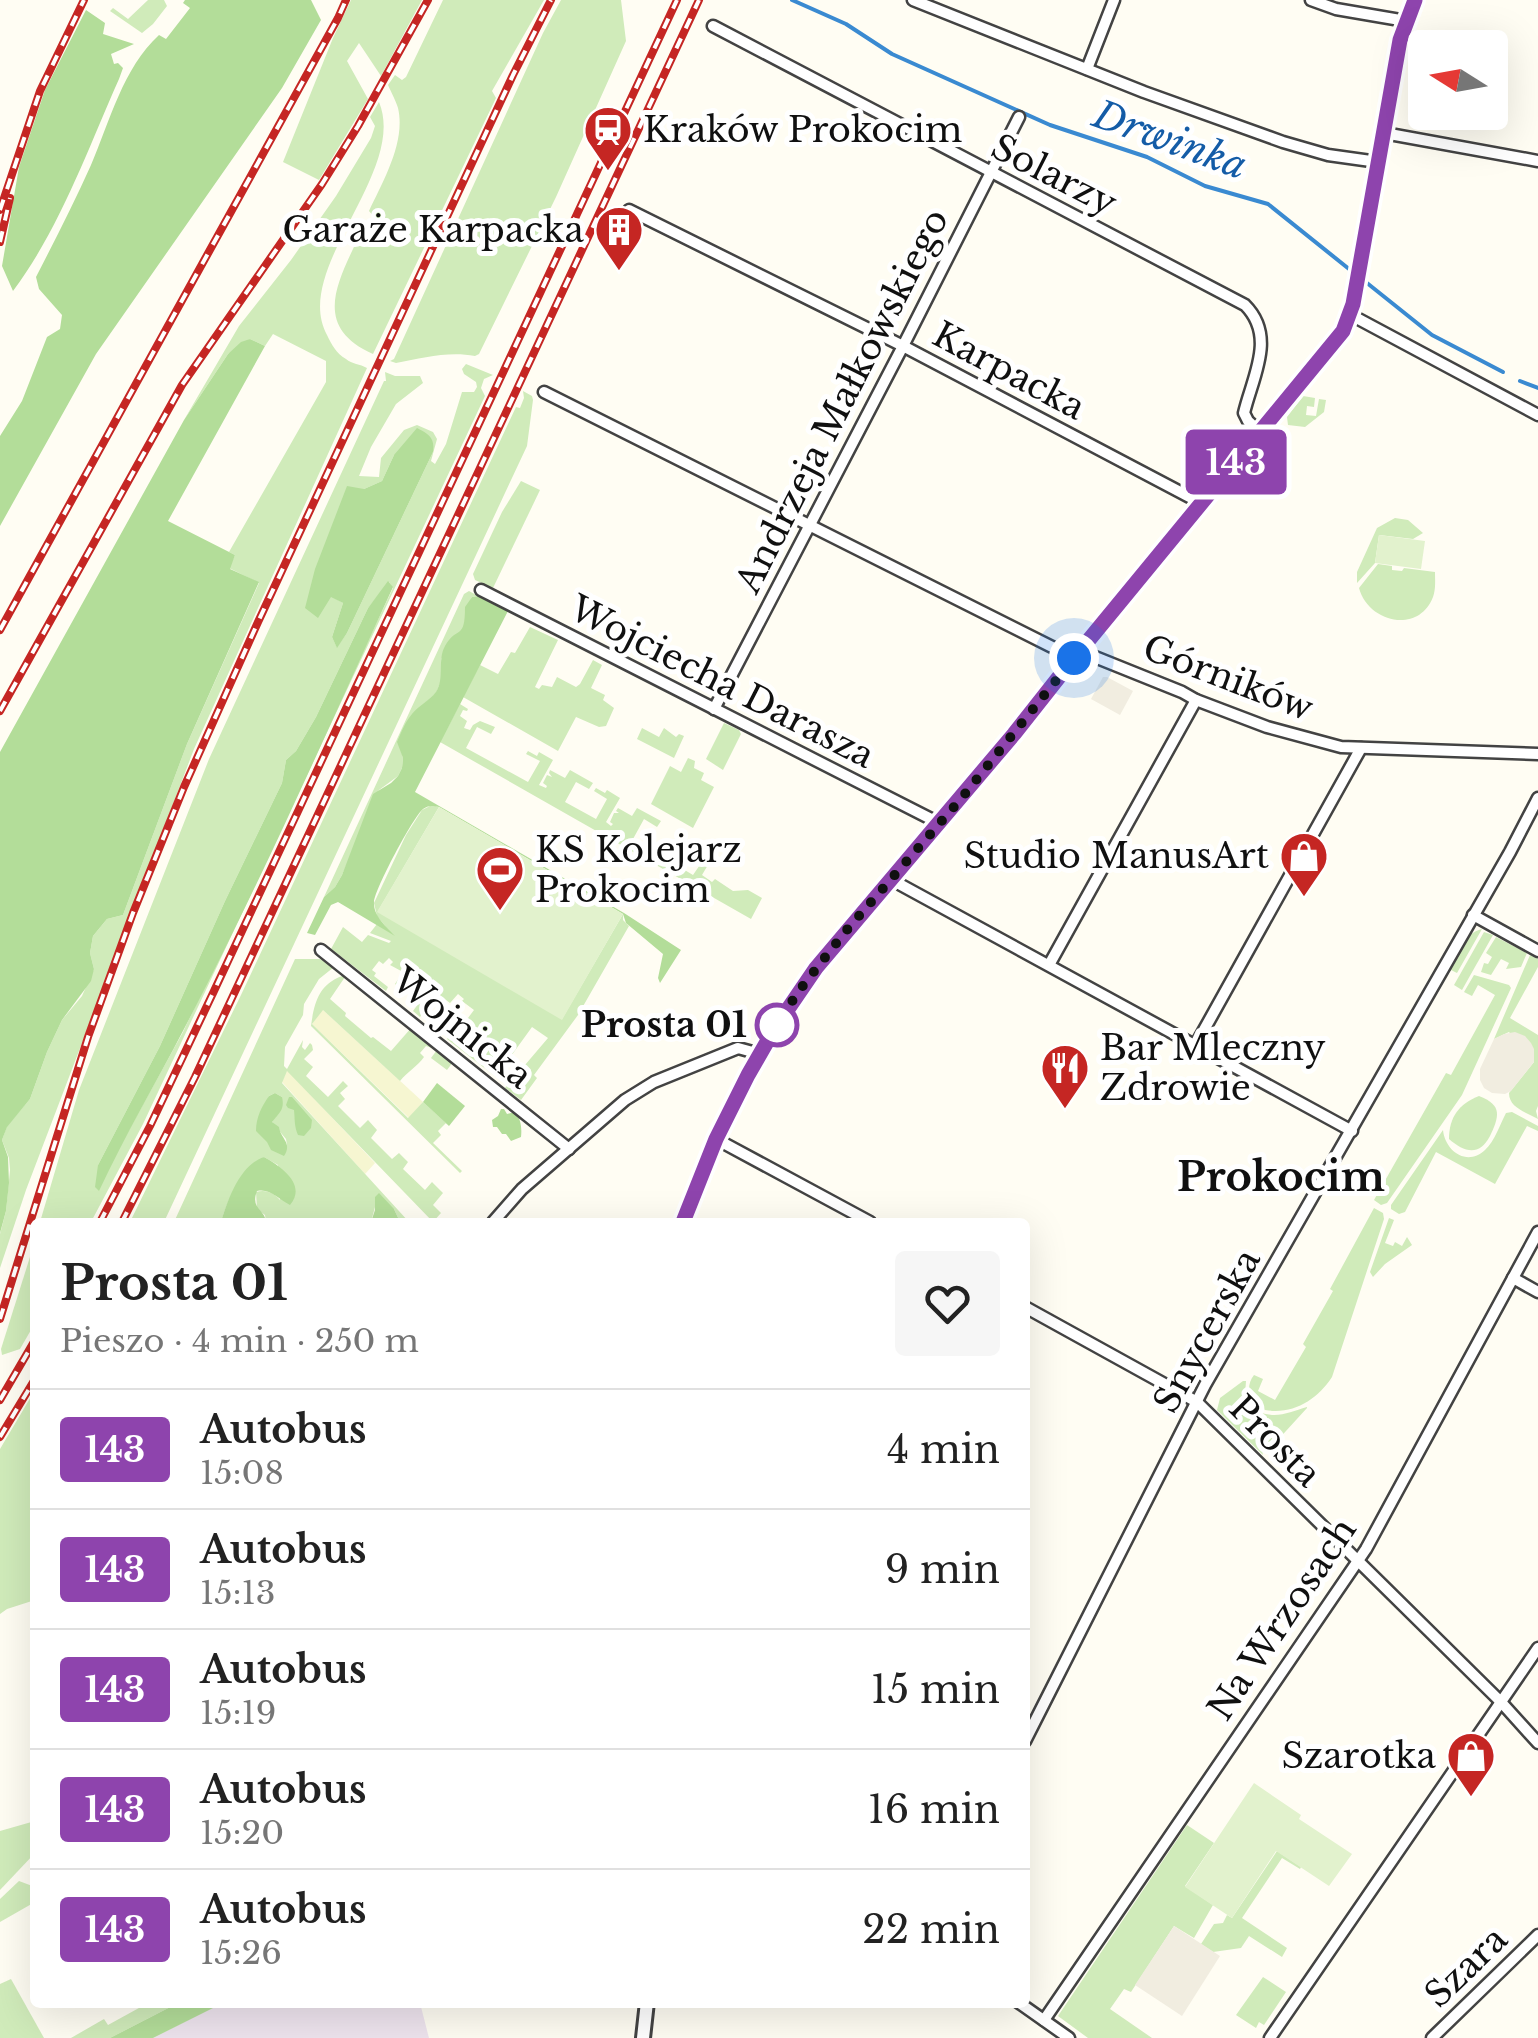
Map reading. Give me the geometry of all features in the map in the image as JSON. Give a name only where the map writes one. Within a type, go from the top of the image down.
[{"type":"street","points":[[913,0],[1284,142],[1328,156],[1378,162]]},
{"type":"street","points":[[1086,69],[1114,0]]},
{"type":"street","points":[[1311,0],[1336,9],[1406,21]]},
{"type":"street","points":[[685,1218],[716,1139],[760,1054],[816,968],[1339,338],[1351,314],[1406,21],[1415,0]]},
{"type":"street","name":"Solarzy","points":[[713,26],[1248,308],[1256,320],[1262,346],[1244,413],[1260,433]]},
{"type":"street","name":"Andrzeja Małkowskiego","points":[[714,709],[1018,117]]},
{"type":"street","points":[[1384,133],[1538,161]]},
{"type":"street","name":"Karpacka","points":[[629,210],[903,346],[1201,503]]},
{"type":"street","points":[[1351,314],[1538,415]]},
{"type":"street","name":"Górników","points":[[544,392],[808,526],[1077,654],[1300,738],[1362,748],[1538,754]]},
{"type":"street","name":"Wojciecha Darasza","points":[[480,590],[939,823]]},
{"type":"street","points":[[1050,965],[1196,700]]},
{"type":"street","points":[[1196,1046],[1362,748]]},
{"type":"street","name":"Snycerska","points":[[1030,1731],[1205,1384],[1538,798]]},
{"type":"street","points":[[890,878],[1352,1130]]},
{"type":"street","points":[[1473,915],[1538,951]]},
{"type":"street","name":"Wojnicka","points":[[321,950],[568,1148]]},
{"type":"street","points":[[497,1218],[522,1190],[625,1100],[654,1082],[738,1048],[760,1054]]},
{"type":"street","points":[[716,1139],[863,1218]]},
{"type":"street","name":"Na Wrzosach","points":[[1044,2020],[1358,1562],[1538,1232]]},
{"type":"street","points":[[1512,1278],[1538,1292]]},
{"type":"street","name":"Prosta","points":[[1030,1310],[1198,1402],[1501,1702],[1538,1744]]},
{"type":"street","points":[[1270,2038],[1538,1648]]},
{"type":"street","name":"Szara","points":[[1432,2038],[1538,1935]]},
{"type":"street","points":[[643,2038],[646,2008]]},
{"type":"street","points":[[1027,2008],[1068,2038]]},
{"type":"shaded area","points":[[1103,677],[1133,691],[1120,715],[1091,699]]},
{"type":"shaded area","points":[[1515,1032],[1531,1043],[1534,1062],[1511,1091],[1492,1093],[1480,1080],[1480,1069],[1494,1039]]},
{"type":"shaded area","points":[[1174,1926],[1220,1956],[1182,2016],[1135,1985]]},
{"type":"shaded area","points":[[211,2008],[421,2008],[429,2038],[153,2038]]},
{"type":"green space","points":[[148,0],[164,0],[167,6],[142,33],[110,11],[113,8],[128,19]]},
{"type":"green space","points":[[311,0],[321,20],[282,88],[96,354],[0,526],[0,436],[22,401],[47,337],[60,329],[62,315],[39,289],[36,277],[85,179],[127,79],[147,48],[159,35],[166,39],[190,8],[183,3]]},
{"type":"green space","points":[[351,0],[422,0],[381,76],[359,43],[347,61],[368,99],[319,180],[283,162]]},
{"type":"green space","points":[[443,0],[544,0],[492,91],[496,98],[373,354],[353,343],[341,330],[335,301],[338,285],[360,234],[389,241],[404,239],[407,233],[403,226],[384,223],[369,211],[392,161],[399,134],[398,108],[388,85],[395,75],[402,80],[406,77]]},
{"type":"green space","points":[[561,0],[621,0],[626,41],[556,197],[479,354],[390,361],[394,359]]},
{"type":"green space","points":[[86,10],[105,23],[103,34],[134,44],[111,54],[114,64],[123,68],[119,79],[59,215],[13,291],[2,266],[19,167],[45,90]]},
{"type":"green space","points":[[379,102],[384,129],[378,159],[335,251],[324,281],[320,309],[327,335],[337,351],[348,361],[367,368],[194,749],[0,1268],[0,1234],[10,1170],[2,1140],[7,1126],[30,1099],[62,1020],[82,996],[94,969],[90,953],[93,936],[107,919],[123,915],[187,744],[259,583],[229,568],[235,555],[229,552],[326,382],[326,361],[273,334],[265,346],[250,339],[228,354],[184,420],[239,326],[336,196],[371,138],[375,126],[370,117]]},
{"type":"green space","points":[[250,339],[265,346],[168,521],[235,555],[230,569],[259,582],[187,744],[123,915],[107,919],[93,936],[91,981],[62,1020],[30,1099],[7,1127],[2,1140],[8,1157],[9,1183],[0,1233],[0,752],[184,420],[228,354]]},
{"type":"green space","points":[[466,364],[493,375],[484,379],[481,388],[485,396],[143,1124],[93,1218],[41,1218],[79,1090],[209,759],[386,381],[385,372],[420,376],[423,383],[396,404],[359,476],[379,477],[381,458],[404,430],[417,425],[433,432],[437,439],[431,461],[435,464],[446,444],[462,392],[474,392],[477,387],[464,374]],"holes":[[[433,452],[337,647],[332,637],[343,603],[331,596],[364,489],[382,481],[394,455]],[[389,582],[393,588],[183,1032],[98,1190],[98,1165],[160,1046],[282,783],[286,760],[296,751],[316,717],[368,608]]]},
{"type":"green space","points":[[523,391],[533,400],[527,446],[166,1218],[132,1218],[241,995],[516,407],[520,408]]},
{"type":"green space","points":[[1303,396],[1315,398],[1314,407],[1307,406],[1306,415],[1316,416],[1319,399],[1326,400],[1324,412],[1305,427],[1288,425],[1287,417]]},
{"type":"green space","points":[[417,428],[430,437],[433,452],[337,648],[332,637],[343,603],[331,597],[318,618],[305,608],[315,569],[347,486],[364,489],[382,481],[394,455]]},
{"type":"green space","points":[[521,481],[540,490],[493,588],[475,580],[473,574]]},
{"type":"green space","points":[[1395,518],[1408,520],[1423,533],[1413,539],[1379,535],[1375,563],[1357,583],[1357,572],[1377,528]]},
{"type":"green space","points":[[1379,535],[1425,541],[1421,569],[1375,563]]},
{"type":"green space","points":[[1378,564],[1392,566],[1392,570],[1435,572],[1434,594],[1426,609],[1405,620],[1394,620],[1372,609],[1359,588]]},
{"type":"green space","points":[[388,581],[393,587],[265,865],[99,1191],[95,1187],[98,1165],[160,1046],[282,783],[286,760],[296,751],[316,717],[368,608]]},
{"type":"green space","points":[[469,591],[478,596],[472,597],[464,627],[441,659],[441,681],[401,750],[402,768],[398,776],[379,790],[342,875],[324,897],[464,594]]},
{"type":"green space","points":[[478,596],[508,611],[415,792],[624,913],[681,950],[660,983],[663,954],[626,923],[623,914],[435,806],[418,815],[376,895],[376,912],[395,936],[338,902],[331,905],[315,935],[307,933],[324,897],[342,875],[373,794],[398,776],[403,758],[397,742],[414,711],[436,692],[445,646],[462,629],[465,607],[472,597]]},
{"type":"green space","points":[[530,627],[558,640],[535,687],[552,687],[557,677],[576,687],[593,660],[602,665],[591,688],[605,695],[603,700],[614,708],[606,726],[576,717],[558,751],[463,697],[480,665],[498,674]]},
{"type":"green space","points":[[460,704],[468,709],[460,716],[467,721],[464,728],[470,730],[480,721],[495,727],[491,734],[477,727],[466,748],[528,782],[540,761],[526,754],[528,751],[537,756],[539,752],[553,760],[539,785],[546,788],[543,783],[547,775],[552,777],[550,770],[565,778],[570,770],[593,783],[589,789],[576,782],[565,802],[596,819],[607,799],[594,791],[607,790],[620,798],[606,822],[613,824],[610,822],[614,813],[619,813],[618,808],[632,816],[637,808],[661,821],[657,827],[644,819],[633,839],[693,875],[706,856],[692,847],[694,844],[715,853],[702,875],[733,891],[748,890],[762,898],[751,919],[440,742]]},
{"type":"green space","points":[[724,723],[741,734],[723,770],[706,759]]},
{"type":"green space","points":[[642,728],[659,737],[664,728],[676,737],[684,736],[674,758],[637,739]]},
{"type":"green space","points":[[688,758],[695,761],[694,768],[704,773],[701,780],[714,787],[693,828],[651,804],[670,766],[681,772]]},
{"type":"green space","points":[[432,805],[439,807],[378,911],[562,1019],[623,914],[629,926],[578,1015],[534,1075],[537,1078],[521,1100],[505,1088],[510,1081],[518,1086],[531,1070],[525,1065],[548,1038],[532,1027],[496,1077],[447,1039],[474,1010],[458,994],[450,1003],[438,994],[420,1017],[413,1011],[436,987],[422,976],[411,988],[405,983],[401,988],[395,984],[403,972],[390,965],[393,962],[389,958],[383,964],[379,961],[372,970],[388,987],[386,991],[331,949],[343,927],[362,942],[368,935],[391,941],[370,933],[377,924],[391,933],[377,916],[374,903],[406,835],[422,810]]},
{"type":"green space","name":"KS Kolejarz Prokocim","points":[[439,807],[623,914],[562,1020],[377,912]]},
{"type":"green space","points":[[1482,929],[1457,973],[1449,969],[1466,939]]},
{"type":"green space","points":[[1484,932],[1493,935],[1462,990],[1454,985]]},
{"type":"green space","points":[[1496,937],[1527,953],[1521,967],[1506,969],[1509,963],[1501,959],[1491,975],[1481,972],[1492,957],[1486,953]]},
{"type":"green space","points":[[1530,955],[1538,959],[1538,967],[1510,1018],[1538,1035],[1538,1119],[1515,1106],[1509,1093],[1534,1062],[1509,1032],[1494,1039]]},
{"type":"green space","points":[[295,959],[320,959],[334,967],[319,979],[304,1004],[303,1015],[285,1047],[284,1066],[287,1069],[303,1040],[305,1050],[310,1043],[313,1050],[304,1059],[313,1067],[306,1076],[328,1097],[343,1081],[348,1086],[340,1093],[345,1099],[338,1106],[360,1128],[368,1120],[377,1130],[371,1138],[392,1159],[399,1153],[408,1162],[403,1169],[425,1190],[432,1182],[443,1193],[433,1205],[441,1213],[429,1218],[287,1071],[282,1083],[405,1218],[398,1218],[394,1209],[375,1207],[372,1218],[265,1218],[257,1209],[256,1192],[270,1192],[280,1200],[278,1165],[264,1157],[236,1185],[222,1218],[176,1218]],"holes":[[[275,1093],[282,1097],[272,1122],[287,1145],[262,1135],[265,1107],[269,1096]]]},
{"type":"green space","points":[[1474,975],[1511,988],[1462,1095],[1387,1203],[1381,1205],[1374,1200],[1495,995],[1478,985],[1472,996],[1464,992]]},
{"type":"green space","points":[[345,977],[330,999],[371,1038],[391,1051],[412,1027],[453,1062],[447,1070],[431,1058],[437,1050],[426,1046],[420,1053],[424,1057],[400,1081],[323,1010],[312,1024],[408,1118],[423,1102],[446,1123],[433,1143],[460,1173],[311,1026],[322,990]]},
{"type":"green space","points":[[322,1009],[423,1102],[409,1118],[312,1024]]},
{"type":"green space","points":[[287,1070],[375,1163],[365,1174],[282,1082]]},
{"type":"green space","points":[[437,1083],[465,1106],[449,1126],[423,1102]]},
{"type":"green space","points":[[275,1093],[282,1097],[283,1105],[272,1122],[287,1144],[284,1156],[271,1150],[256,1131],[262,1108]]},
{"type":"green space","points":[[1479,1096],[1492,1103],[1497,1112],[1486,1143],[1471,1150],[1449,1139],[1451,1124],[1461,1107]]},
{"type":"green space","points":[[289,1097],[312,1120],[304,1136],[298,1135],[294,1110],[286,1105]]},
{"type":"green space","points":[[501,1109],[507,1114],[515,1112],[521,1124],[521,1137],[511,1141],[493,1127],[492,1120]]},
{"type":"green space","points":[[1512,1112],[1538,1126],[1538,1131],[1527,1126],[1495,1184],[1436,1152],[1405,1212],[1399,1214],[1391,1209],[1443,1130],[1452,1150],[1471,1157],[1489,1146],[1506,1113]]},
{"type":"green space","points":[[264,1157],[285,1171],[294,1184],[295,1198],[290,1205],[270,1193],[257,1191],[255,1202],[265,1218],[222,1218],[231,1193],[256,1161]]},
{"type":"green space","points":[[379,1193],[398,1218],[372,1218]]},
{"type":"green space","points":[[1374,1208],[1383,1213],[1384,1219],[1332,1377],[1319,1393],[1295,1408],[1265,1410],[1250,1397],[1252,1377],[1263,1379],[1258,1391],[1275,1400],[1306,1347],[1303,1344]]},
{"type":"green space","points":[[1389,1218],[1394,1220],[1385,1243],[1402,1246],[1407,1237],[1412,1245],[1373,1277],[1370,1272]]},
{"type":"green space","points":[[30,1257],[30,1332],[20,1349],[2,1355]]},
{"type":"green space","points":[[1243,1381],[1245,1395],[1253,1406],[1263,1455],[1217,1410],[1220,1398]]},
{"type":"green space","points":[[30,1398],[30,1602],[0,1614],[0,1449]]},
{"type":"green space","points":[[1307,1407],[1266,1453],[1259,1412],[1278,1415]]},
{"type":"green space","points":[[1254,1783],[1352,1854],[1329,1886],[1276,1851],[1232,1918],[1185,1887]]},
{"type":"green space","points":[[30,1822],[30,1858],[0,1890],[0,1831]]},
{"type":"green space","points":[[1187,1825],[1214,1843],[1185,1886],[1213,1905],[1194,1938],[1174,1926],[1131,1992],[1124,1989],[1110,2009],[1152,2038],[1088,2038],[1058,2016]]},
{"type":"green space","points":[[1277,1851],[1300,1869],[1282,1858],[1242,1918],[1287,1948],[1282,1957],[1249,1936],[1241,1948],[1213,1952],[1201,1944],[1214,1924],[1223,1923],[1227,1915],[1232,1918]]},
{"type":"green space","points":[[19,1881],[30,1885],[30,1905],[0,1922],[0,1899]]},
{"type":"green space","points":[[1263,1977],[1286,1992],[1264,2025],[1259,2022],[1256,2028],[1236,2015]]},
{"type":"green space","points":[[11,1979],[44,2038],[0,2038],[0,1984]]},
{"type":"green space","points":[[139,2008],[168,2008],[110,2038],[71,2038],[104,2019],[108,2025]]},
{"type":"green space","points":[[168,2008],[213,2008],[153,2038],[110,2038]]},
{"type":"waterway","name":"Drwinka","points":[[792,0],[846,24],[892,54],[1050,125],[1147,157],[1205,186],[1268,204],[1354,273]]},
{"type":"waterway","name":"Drwinka","points":[[1362,279],[1432,335],[1503,372]]},
{"type":"waterway","name":"Drwinka","points":[[1520,381],[1538,388]]},
{"type":"railway","points":[[0,210],[40,91],[84,0]]},
{"type":"railway","points":[[0,630],[346,0]]},
{"type":"railway","points":[[0,711],[182,385],[322,184],[428,0]]},
{"type":"railway","points":[[32,1218],[88,1037],[184,787],[551,0]]},
{"type":"railway","points":[[102,1218],[214,991],[677,0]]},
{"type":"railway","points":[[124,1218],[195,1077],[699,0]]},
{"type":"railway","points":[[0,242],[10,198]]},
{"type":"railway","points":[[0,1319],[30,1223]]},
{"type":"railway","points":[[0,1400],[30,1349]]},
{"type":"railway","points":[[0,1437],[30,1387]]},
{"type":"bus line","name":"143","points":[[685,1218],[716,1139],[748,1075],[798,992],[1343,331],[1353,304],[1400,40],[1415,0]]},
{"type":"place","name":"Kraków Prokocim","points":[[608,172]]},
{"type":"place","name":"Garaże Karpacka","points":[[619,272]]},
{"type":"place","name":"Studio ManusArt","points":[[1304,898]]},
{"type":"place","name":"KS Kolejarz Prokocim","points":[[500,912]]},
{"type":"place","name":"Prosta 01","points":[[777,1025]]},
{"type":"place","name":"Bar Mleczny Zdrowie","points":[[1065,1110]]},
{"type":"place","name":"Szarotka","points":[[1471,1798]]},
{"type":"district","name":"Prokocim","points":[[1281,1177]]},
{"type":"route","points":[[777,1025],[775,1028],[845,932],[960,800],[1074,658]]}]
